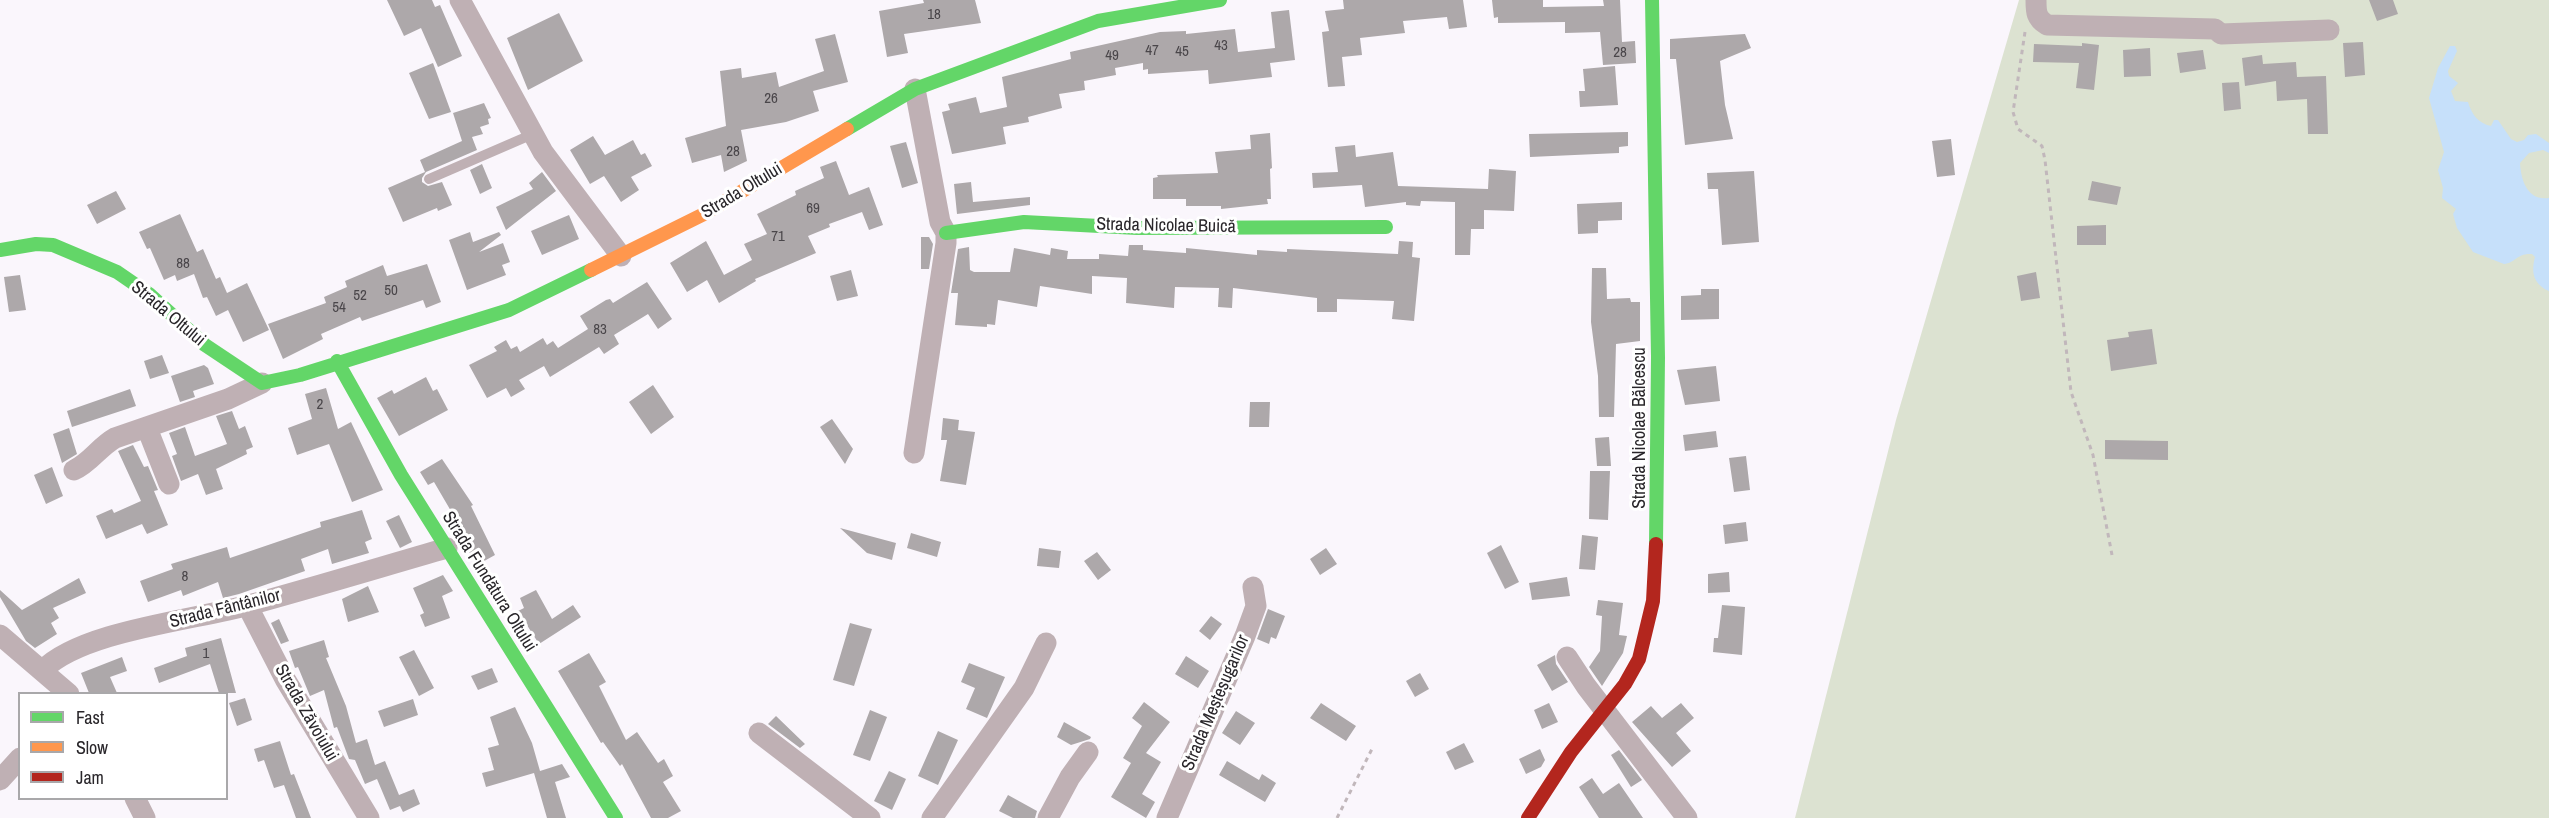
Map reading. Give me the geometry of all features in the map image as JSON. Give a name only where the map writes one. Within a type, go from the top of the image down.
[{"type":"street","points":[[460,0],[543,152],[621,256]]},
{"type":"street","name":"Strada Oltului","points":[[74,470],[83,466],[103,445],[115,438],[228,399],[262,383],[300,375],[509,310],[702,215],[915,89],[1098,21],[1220,0]]},
{"type":"street","name":"Strada Nicolae Bălcescu","points":[[1528,818],[1571,752],[1607,711],[1639,659],[1653,601],[1656,565],[1658,357],[1652,0]]},
{"type":"street","points":[[2036,7],[2039,20],[2047,25],[2215,28],[2221,34],[2329,30]]},
{"type":"street","points":[[914,453],[946,233],[940,222],[915,89]]},
{"type":"street","name":"Strada Nicolae Buică","points":[[946,233],[1024,222],[1137,228],[1386,227]]},
{"type":"street","name":"Strada Oltului","points":[[0,250],[36,244],[53,245],[117,272],[149,294],[205,345],[262,383]]},
{"type":"street","name":"Strada Fundătura Oltului","points":[[337,362],[401,475],[616,818]]},
{"type":"street","points":[[147,428],[169,484]]},
{"type":"street","name":"Strada Fântânilor","points":[[43,670],[65,652],[99,640],[247,605],[447,548]]},
{"type":"street","name":"Strada Meșteșugarilor","points":[[1167,818],[1245,636],[1256,606],[1253,587]]},
{"type":"street","name":"Strada Zăvoiului","points":[[247,605],[285,679],[369,818]]},
{"type":"street","points":[[0,635],[68,692]]},
{"type":"street","points":[[932,818],[1023,688],[1046,643]]},
{"type":"street","points":[[1567,657],[1586,687],[1607,711],[1687,818]]},
{"type":"street","points":[[43,670],[51,692]]},
{"type":"street","points":[[759,733],[870,818]]},
{"type":"street","points":[[1048,818],[1070,777],[1088,752]]},
{"type":"street","points":[[0,780],[18,760]]},
{"type":"street","points":[[136,800],[145,818]]},
{"type":"lane","points":[[429,179],[533,134]]},
{"type":"path","points":[[2036,7],[2026,25],[2013,112],[2018,129],[2042,146],[2071,392],[2092,455],[2112,555]]},
{"type":"path","points":[[1337,818],[1373,747]]},
{"type":"green space","points":[[2019,0],[2549,0],[2549,818],[1795,818],[1896,420]]},
{"type":"water","points":[[2450,46],[2455,46],[2457,51],[2448,71],[2449,76],[2458,83],[2451,91],[2455,101],[2468,102],[2476,118],[2486,125],[2491,126],[2494,120],[2498,120],[2511,139],[2517,142],[2524,140],[2528,135],[2536,134],[2549,143],[2549,153],[2543,150],[2529,153],[2520,163],[2524,182],[2530,193],[2541,198],[2549,198],[2549,291],[2534,277],[2535,257],[2532,254],[2519,256],[2504,264],[2473,252],[2457,228],[2453,214],[2456,209],[2442,198],[2443,188],[2438,170],[2444,152],[2429,98],[2438,68]]},
{"type":"building","points":[[387,0],[432,0],[435,7],[440,5],[462,56],[438,67],[421,28],[404,36]]},
{"type":"building","points":[[923,0],[975,0],[981,23],[904,34],[908,53],[887,57],[879,11],[924,3]]},
{"type":"building","points":[[1343,0],[1463,0],[1467,27],[1449,29],[1447,17],[1403,21],[1405,33],[1360,38],[1362,55],[1342,57],[1345,86],[1328,87],[1322,32],[1329,31],[1325,11],[1344,9]]},
{"type":"building","points":[[1492,0],[1543,0],[1543,7],[1604,6],[1603,0],[1620,0],[1622,42],[1635,41],[1636,63],[1603,65],[1600,32],[1565,33],[1565,22],[1498,23],[1498,17],[1494,18]]},
{"type":"building","points":[[2369,0],[2393,0],[2398,14],[2377,21]]},
{"type":"building","points":[[1289,10],[1295,60],[1270,63],[1272,77],[1209,84],[1208,70],[1148,74],[1148,69],[1143,70],[1143,63],[1115,68],[1116,75],[1084,81],[1085,90],[1059,94],[1062,108],[1028,117],[1029,122],[1003,127],[1006,144],[952,154],[942,112],[950,110],[948,104],[976,97],[980,113],[1007,107],[1002,77],[1071,59],[1070,52],[1160,32],[1186,31],[1186,34],[1235,29],[1238,52],[1275,48],[1271,12]]},
{"type":"building","points":[[559,13],[583,61],[528,90],[507,38]]},
{"type":"building","points":[[835,34],[848,82],[813,91],[819,111],[786,122],[741,130],[747,161],[724,172],[721,155],[692,163],[685,138],[726,126],[720,71],[741,68],[742,78],[776,72],[779,87],[824,71],[815,39]]},
{"type":"building","points":[[1745,34],[1751,48],[1720,61],[1725,105],[1733,139],[1685,145],[1676,59],[1670,59],[1670,39]]},
{"type":"building","points":[[2363,42],[2365,75],[2345,77],[2343,43]]},
{"type":"building","points":[[2082,43],[2099,45],[2094,90],[2076,88],[2079,63],[2033,62],[2034,44],[2082,46]]},
{"type":"building","points":[[2150,48],[2151,76],[2124,77],[2123,50]]},
{"type":"building","points":[[2203,50],[2206,69],[2180,73],[2177,53]]},
{"type":"building","points":[[2262,55],[2263,64],[2296,62],[2297,77],[2326,76],[2328,134],[2308,134],[2307,99],[2277,101],[2276,81],[2245,86],[2242,58]]},
{"type":"building","points":[[433,63],[451,112],[429,119],[409,73]]},
{"type":"building","points":[[1615,66],[1618,105],[1580,107],[1579,91],[1585,91],[1583,69]]},
{"type":"building","points":[[2239,82],[2241,109],[2224,111],[2222,83]]},
{"type":"building","points":[[484,103],[491,118],[488,119],[489,124],[480,127],[483,134],[472,137],[477,150],[426,172],[422,178],[422,182],[428,186],[442,182],[452,205],[438,211],[437,208],[403,222],[388,188],[425,172],[420,160],[462,141],[453,113]]},
{"type":"building","points":[[1628,132],[1628,146],[1619,147],[1619,153],[1530,157],[1529,134]]},
{"type":"building","points":[[1270,133],[1272,168],[1270,169],[1271,199],[1267,199],[1268,204],[1221,209],[1221,206],[1186,206],[1186,199],[1153,199],[1153,178],[1158,177],[1157,175],[1218,173],[1215,152],[1251,149],[1250,135]]},
{"type":"building","points":[[593,136],[605,155],[633,140],[641,155],[645,153],[652,166],[631,177],[639,190],[621,202],[604,176],[590,184],[570,150]]},
{"type":"building","points":[[1951,139],[1955,175],[1937,177],[1932,141]]},
{"type":"building","points":[[906,142],[918,183],[902,188],[890,146]]},
{"type":"building","points":[[1355,145],[1356,157],[1393,152],[1398,186],[1488,189],[1489,169],[1516,171],[1514,211],[1484,210],[1484,229],[1471,229],[1470,255],[1455,255],[1455,202],[1421,201],[1420,206],[1406,205],[1406,202],[1365,207],[1362,185],[1313,188],[1312,173],[1338,172],[1335,147]]},
{"type":"building","points":[[836,161],[849,195],[869,187],[883,225],[869,230],[862,212],[829,224],[830,227],[808,236],[816,253],[755,279],[756,281],[719,303],[707,280],[687,292],[670,263],[706,241],[724,275],[752,260],[744,244],[767,234],[757,214],[796,195],[795,191],[824,178],[820,167]]},
{"type":"building","points":[[482,164],[492,188],[480,194],[470,170]]},
{"type":"building","points":[[1754,171],[1759,242],[1722,245],[1718,189],[1708,189],[1707,173]]},
{"type":"building","points":[[542,172],[556,191],[506,230],[496,207],[533,189],[529,183]]},
{"type":"building","points":[[2092,181],[2121,187],[2117,205],[2088,200]]},
{"type":"building","points":[[971,182],[973,202],[1030,197],[1030,205],[957,214],[954,184]]},
{"type":"building","points":[[116,191],[126,209],[97,224],[87,205]]},
{"type":"building","points":[[1622,202],[1622,220],[1598,221],[1598,233],[1578,234],[1577,204]]},
{"type":"building","points":[[180,214],[197,252],[203,249],[216,279],[220,277],[227,293],[247,283],[269,330],[243,342],[228,310],[216,316],[207,297],[203,298],[194,274],[177,281],[175,275],[164,280],[150,248],[147,249],[139,232]]},
{"type":"building","points":[[569,215],[579,239],[542,255],[531,231]]},
{"type":"building","points":[[2106,225],[2106,245],[2077,245],[2077,226]]},
{"type":"building","points":[[470,232],[473,242],[499,232],[501,235],[479,252],[503,243],[510,262],[502,265],[506,275],[467,290],[449,240]]},
{"type":"building","points":[[921,237],[929,237],[933,244],[929,269],[921,269]]},
{"type":"building","points":[[1399,241],[1413,242],[1412,257],[1420,258],[1414,321],[1392,319],[1394,301],[1337,299],[1337,312],[1317,312],[1317,298],[1233,288],[1232,308],[1218,307],[1219,288],[1175,287],[1174,308],[1126,303],[1127,278],[1092,276],[1092,294],[1040,286],[1037,307],[998,300],[995,325],[987,324],[987,327],[955,325],[958,293],[951,293],[958,249],[969,247],[970,270],[974,272],[1010,272],[1014,248],[1050,255],[1051,248],[1068,251],[1067,259],[1099,259],[1099,254],[1128,256],[1129,245],[1143,245],[1143,250],[1186,253],[1186,248],[1257,255],[1257,250],[1287,252],[1287,249],[1398,254]]},
{"type":"building","points":[[427,264],[441,302],[426,308],[423,300],[362,321],[360,317],[321,334],[323,339],[283,359],[268,324],[326,303],[324,297],[347,287],[345,281],[383,265],[387,276]]},
{"type":"building","points":[[1592,268],[1606,268],[1607,299],[1630,298],[1631,302],[1640,302],[1640,341],[1616,344],[1614,417],[1599,417],[1598,376],[1591,322]]},
{"type":"building","points":[[851,270],[858,296],[837,301],[830,276]]},
{"type":"building","points":[[2036,272],[2040,298],[2021,301],[2017,276]]},
{"type":"building","points":[[20,275],[26,310],[9,312],[4,277]]},
{"type":"building","points":[[647,282],[672,319],[658,329],[648,314],[614,335],[619,344],[604,354],[599,347],[550,377],[544,366],[519,380],[525,389],[511,397],[506,388],[487,398],[469,365],[497,351],[494,347],[506,340],[511,349],[517,346],[520,352],[543,338],[547,345],[553,341],[558,348],[588,329],[580,316],[606,300],[610,299],[613,303]]},
{"type":"building","points":[[1701,289],[1719,289],[1719,319],[1681,320],[1681,296],[1701,295]]},
{"type":"building","points":[[2152,329],[2157,364],[2111,371],[2107,340],[2129,337],[2128,332]]},
{"type":"building","points":[[162,355],[169,373],[150,379],[144,361]]},
{"type":"building","points":[[204,365],[208,368],[214,384],[193,391],[195,397],[180,402],[171,376]]},
{"type":"building","points":[[1716,366],[1720,401],[1685,405],[1677,370]]},
{"type":"building","points":[[426,377],[433,391],[437,389],[448,410],[399,436],[377,398],[392,390],[394,394]]},
{"type":"building","points":[[653,385],[674,417],[651,434],[629,402]]},
{"type":"building","points":[[326,388],[338,429],[351,422],[383,490],[352,502],[329,444],[297,455],[288,428],[312,419],[305,394]]},
{"type":"building","points":[[130,389],[136,406],[72,427],[67,411]]},
{"type":"building","points":[[1250,402],[1270,402],[1269,427],[1249,427]]},
{"type":"building","points":[[232,411],[239,429],[245,426],[253,447],[246,450],[247,454],[216,469],[223,489],[206,495],[198,474],[181,481],[172,456],[177,454],[169,433],[185,427],[195,456],[227,444],[216,416]]},
{"type":"building","points":[[943,418],[959,420],[958,430],[975,432],[966,485],[940,481],[947,440],[941,440]]},
{"type":"building","points":[[832,419],[853,449],[845,464],[820,427]]},
{"type":"building","points":[[69,428],[77,454],[62,463],[53,434]]},
{"type":"building","points":[[1716,431],[1718,447],[1685,451],[1683,435]]},
{"type":"building","points":[[1609,437],[1611,466],[1597,466],[1595,438]]},
{"type":"building","points":[[2105,440],[2168,441],[2168,460],[2105,459]]},
{"type":"building","points":[[133,445],[144,467],[148,466],[158,490],[154,491],[168,525],[147,534],[142,524],[106,539],[96,516],[112,509],[114,513],[141,501],[118,451]]},
{"type":"building","points":[[1746,456],[1750,490],[1734,492],[1729,458]]},
{"type":"building","points":[[442,459],[473,505],[471,506],[495,555],[477,565],[460,537],[465,535],[434,482],[428,485],[420,472]]},
{"type":"building","points":[[52,467],[63,496],[46,504],[34,475]]},
{"type":"building","points":[[1590,471],[1610,471],[1608,520],[1589,519]]},
{"type":"building","points":[[362,510],[372,539],[365,542],[369,553],[332,564],[328,549],[301,559],[305,571],[223,598],[218,582],[183,596],[181,590],[148,602],[140,581],[173,569],[171,564],[227,547],[230,558],[321,527],[320,522]]},
{"type":"building","points":[[399,515],[412,542],[400,548],[386,521]]},
{"type":"building","points":[[1746,522],[1748,541],[1725,544],[1723,525]]},
{"type":"building","points":[[840,528],[896,543],[892,560],[867,553]]},
{"type":"building","points":[[911,533],[941,542],[937,557],[907,548]]},
{"type":"building","points":[[1582,535],[1598,537],[1595,570],[1579,569]]},
{"type":"building","points":[[1501,545],[1519,582],[1505,589],[1487,553]]},
{"type":"building","points":[[1039,548],[1061,551],[1059,568],[1037,566]]},
{"type":"building","points":[[1326,548],[1337,564],[1320,575],[1310,559]]},
{"type":"building","points":[[1097,552],[1111,570],[1098,580],[1084,561]]},
{"type":"building","points":[[1729,572],[1730,592],[1708,593],[1708,574]]},
{"type":"building","points":[[443,575],[453,591],[442,596],[450,618],[425,627],[420,615],[424,613],[413,588]]},
{"type":"building","points":[[1567,577],[1570,596],[1532,600],[1529,583]]},
{"type":"building","points":[[79,578],[86,593],[53,608],[59,618],[51,623],[57,634],[35,648],[26,641],[0,597],[0,590],[22,610]]},
{"type":"building","points":[[368,586],[379,612],[348,622],[342,599]]},
{"type":"building","points":[[536,590],[552,619],[573,605],[581,617],[539,644],[518,611],[524,608],[520,598]]},
{"type":"building","points":[[1598,600],[1623,603],[1619,635],[1627,636],[1623,653],[1602,686],[1589,667],[1600,651],[1602,616],[1596,615]]},
{"type":"building","points":[[1722,605],[1745,607],[1742,655],[1713,652],[1714,638],[1718,638]]},
{"type":"building","points":[[1268,609],[1285,616],[1276,639],[1271,637],[1269,644],[1257,639]]},
{"type":"building","points":[[1211,616],[1222,624],[1210,640],[1199,631]]},
{"type":"building","points":[[279,619],[289,641],[281,644],[271,623]]},
{"type":"building","points":[[850,623],[872,629],[854,686],[833,680]]},
{"type":"building","points":[[221,638],[236,693],[219,692],[210,664],[159,683],[154,668],[187,656],[185,648]]},
{"type":"building","points":[[324,640],[329,657],[326,658],[346,706],[356,743],[367,739],[375,765],[385,761],[399,795],[414,789],[420,804],[403,812],[400,806],[390,810],[377,779],[365,784],[355,760],[349,759],[337,727],[334,728],[324,690],[310,696],[289,651]]},
{"type":"building","points":[[414,650],[434,688],[419,696],[399,657]]},
{"type":"building","points":[[589,653],[606,682],[599,686],[626,740],[637,732],[658,763],[664,759],[673,776],[663,782],[681,811],[668,818],[651,818],[622,764],[620,766],[603,742],[601,743],[558,671]]},
{"type":"building","points":[[1555,655],[1556,664],[1568,682],[1552,691],[1537,665]]},
{"type":"building","points":[[1186,656],[1209,671],[1198,688],[1175,674]]},
{"type":"building","points":[[122,657],[127,671],[110,677],[117,692],[89,692],[81,673]]},
{"type":"building","points":[[969,663],[1005,677],[987,718],[966,709],[975,688],[961,682]]},
{"type":"building","points":[[492,668],[498,682],[478,690],[471,676]]},
{"type":"building","points":[[1420,673],[1429,689],[1415,697],[1406,681]]},
{"type":"building","points":[[245,698],[252,720],[237,726],[229,703]]},
{"type":"building","points":[[413,699],[418,715],[384,727],[378,711]]},
{"type":"building","points":[[1144,702],[1170,722],[1146,753],[1161,762],[1142,794],[1155,802],[1146,818],[1111,797],[1131,763],[1123,758],[1142,726],[1132,718]]},
{"type":"building","points":[[1321,703],[1356,726],[1346,741],[1310,718]]},
{"type":"building","points":[[1549,703],[1558,722],[1542,729],[1534,710]]},
{"type":"building","points":[[1681,703],[1694,718],[1676,733],[1691,751],[1672,767],[1632,722],[1651,706],[1662,718]]},
{"type":"building","points":[[515,707],[532,743],[540,771],[562,764],[570,777],[555,782],[566,818],[547,818],[534,773],[486,787],[482,773],[494,770],[488,748],[499,745],[490,717]]},
{"type":"building","points":[[870,710],[887,717],[870,761],[853,755]]},
{"type":"building","points":[[1236,711],[1255,723],[1240,745],[1222,733]]},
{"type":"building","points":[[776,716],[805,744],[800,748],[768,724]]},
{"type":"building","points":[[1064,722],[1091,737],[1090,739],[1071,745],[1057,737]]},
{"type":"building","points":[[938,731],[958,740],[938,785],[918,776]]},
{"type":"building","points":[[280,741],[291,775],[294,774],[311,818],[296,818],[284,785],[274,788],[264,760],[258,762],[254,749]]},
{"type":"building","points":[[1464,743],[1474,762],[1455,770],[1446,752]]},
{"type":"building","points":[[1540,749],[1545,760],[1541,767],[1526,774],[1519,759]]},
{"type":"building","points":[[1619,750],[1642,780],[1631,787],[1611,755]]},
{"type":"building","points":[[1227,761],[1259,780],[1262,774],[1276,783],[1265,802],[1219,775]]},
{"type":"building","points":[[889,771],[906,779],[892,810],[874,801]]},
{"type":"building","points":[[1592,778],[1603,794],[1619,783],[1643,818],[1599,818],[1579,787]]},
{"type":"building","points":[[1008,795],[1037,811],[1035,818],[1013,818],[999,811]]},
{"type":"traffic: fast","points":[[847,129],[915,89],[1098,21],[1220,0]]},
{"type":"traffic: fast","points":[[1652,0],[1658,357],[1656,544]]},
{"type":"traffic: fast","points":[[946,233],[1024,222],[1137,228],[1386,227]]},
{"type":"traffic: fast","points":[[0,250],[36,244],[53,245],[117,272],[149,294],[205,345],[262,383],[300,375],[509,310],[591,270]]},
{"type":"traffic: fast","points":[[337,361],[401,475],[616,818]]},
{"type":"traffic: slow","points":[[591,270],[702,215],[847,129]]},
{"type":"traffic: jam","points":[[1528,818],[1571,752],[1625,684],[1639,659],[1653,601],[1656,544]]}]
